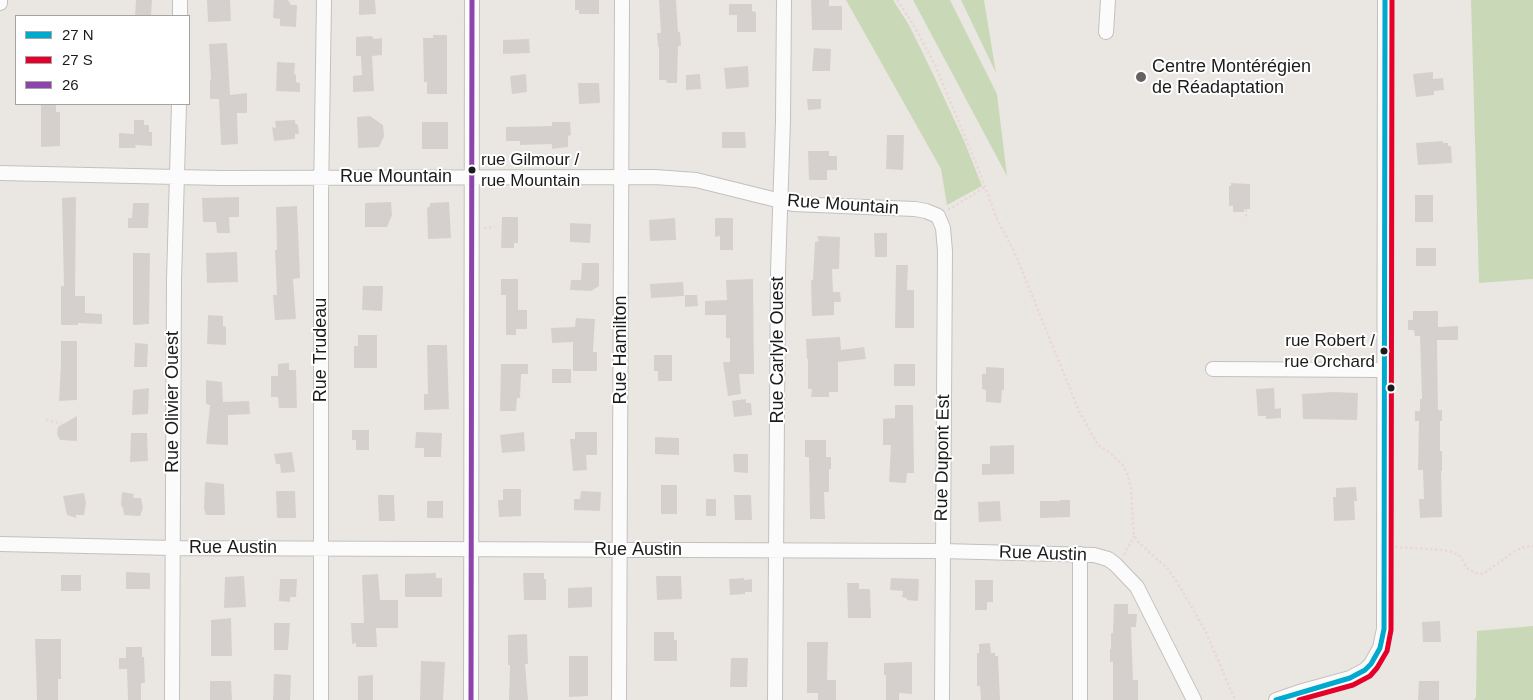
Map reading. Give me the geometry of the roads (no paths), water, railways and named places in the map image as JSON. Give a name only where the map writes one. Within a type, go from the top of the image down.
[{"type":"street","points":[[180,0],[180,15]]},
{"type":"street","name":"Rue Trudeau","points":[[321,700],[321,177],[324,0]]},
{"type":"street","points":[[471,700],[472,0]]},
{"type":"street","name":"Rue Hamilton","points":[[619,700],[622,0]]},
{"type":"street","name":"Rue Carlyle Ouest","points":[[775,700],[778,271],[783,131],[784,0]]},
{"type":"street","points":[[1106,32],[1108,0]]},
{"type":"street","points":[[1276,700],[1350,678],[1365,670],[1371,664],[1380,648],[1384,629],[1385,0]]},
{"type":"street","name":"Rue Olivier Ouest","points":[[172,700],[173,348],[179,105]]},
{"type":"street","name":"Rue Mountain","points":[[0,172],[177,177],[622,177],[696,180],[799,205],[915,209],[938,216]]},
{"type":"street","name":"Rue Dupont Est","points":[[938,216],[943,228],[945,251],[942,700]]},
{"type":"street","points":[[1213,369],[1384,370]]},
{"type":"street","name":"Rue Austin","points":[[0,544],[173,548],[942,551],[1080,554],[1102,557],[1114,563],[1137,586],[1194,700]]},
{"type":"street","points":[[1080,554],[1080,700]]},
{"type":"place","name":"Centre Montérégien de Réadaptation","points":[[1141,77]]},
{"type":"place","name":"rue Gilmour / rue Mountain","points":[[472,170]]},
{"type":"place","name":"rue Robert / rue Orchard","points":[[1384,351]]}]
